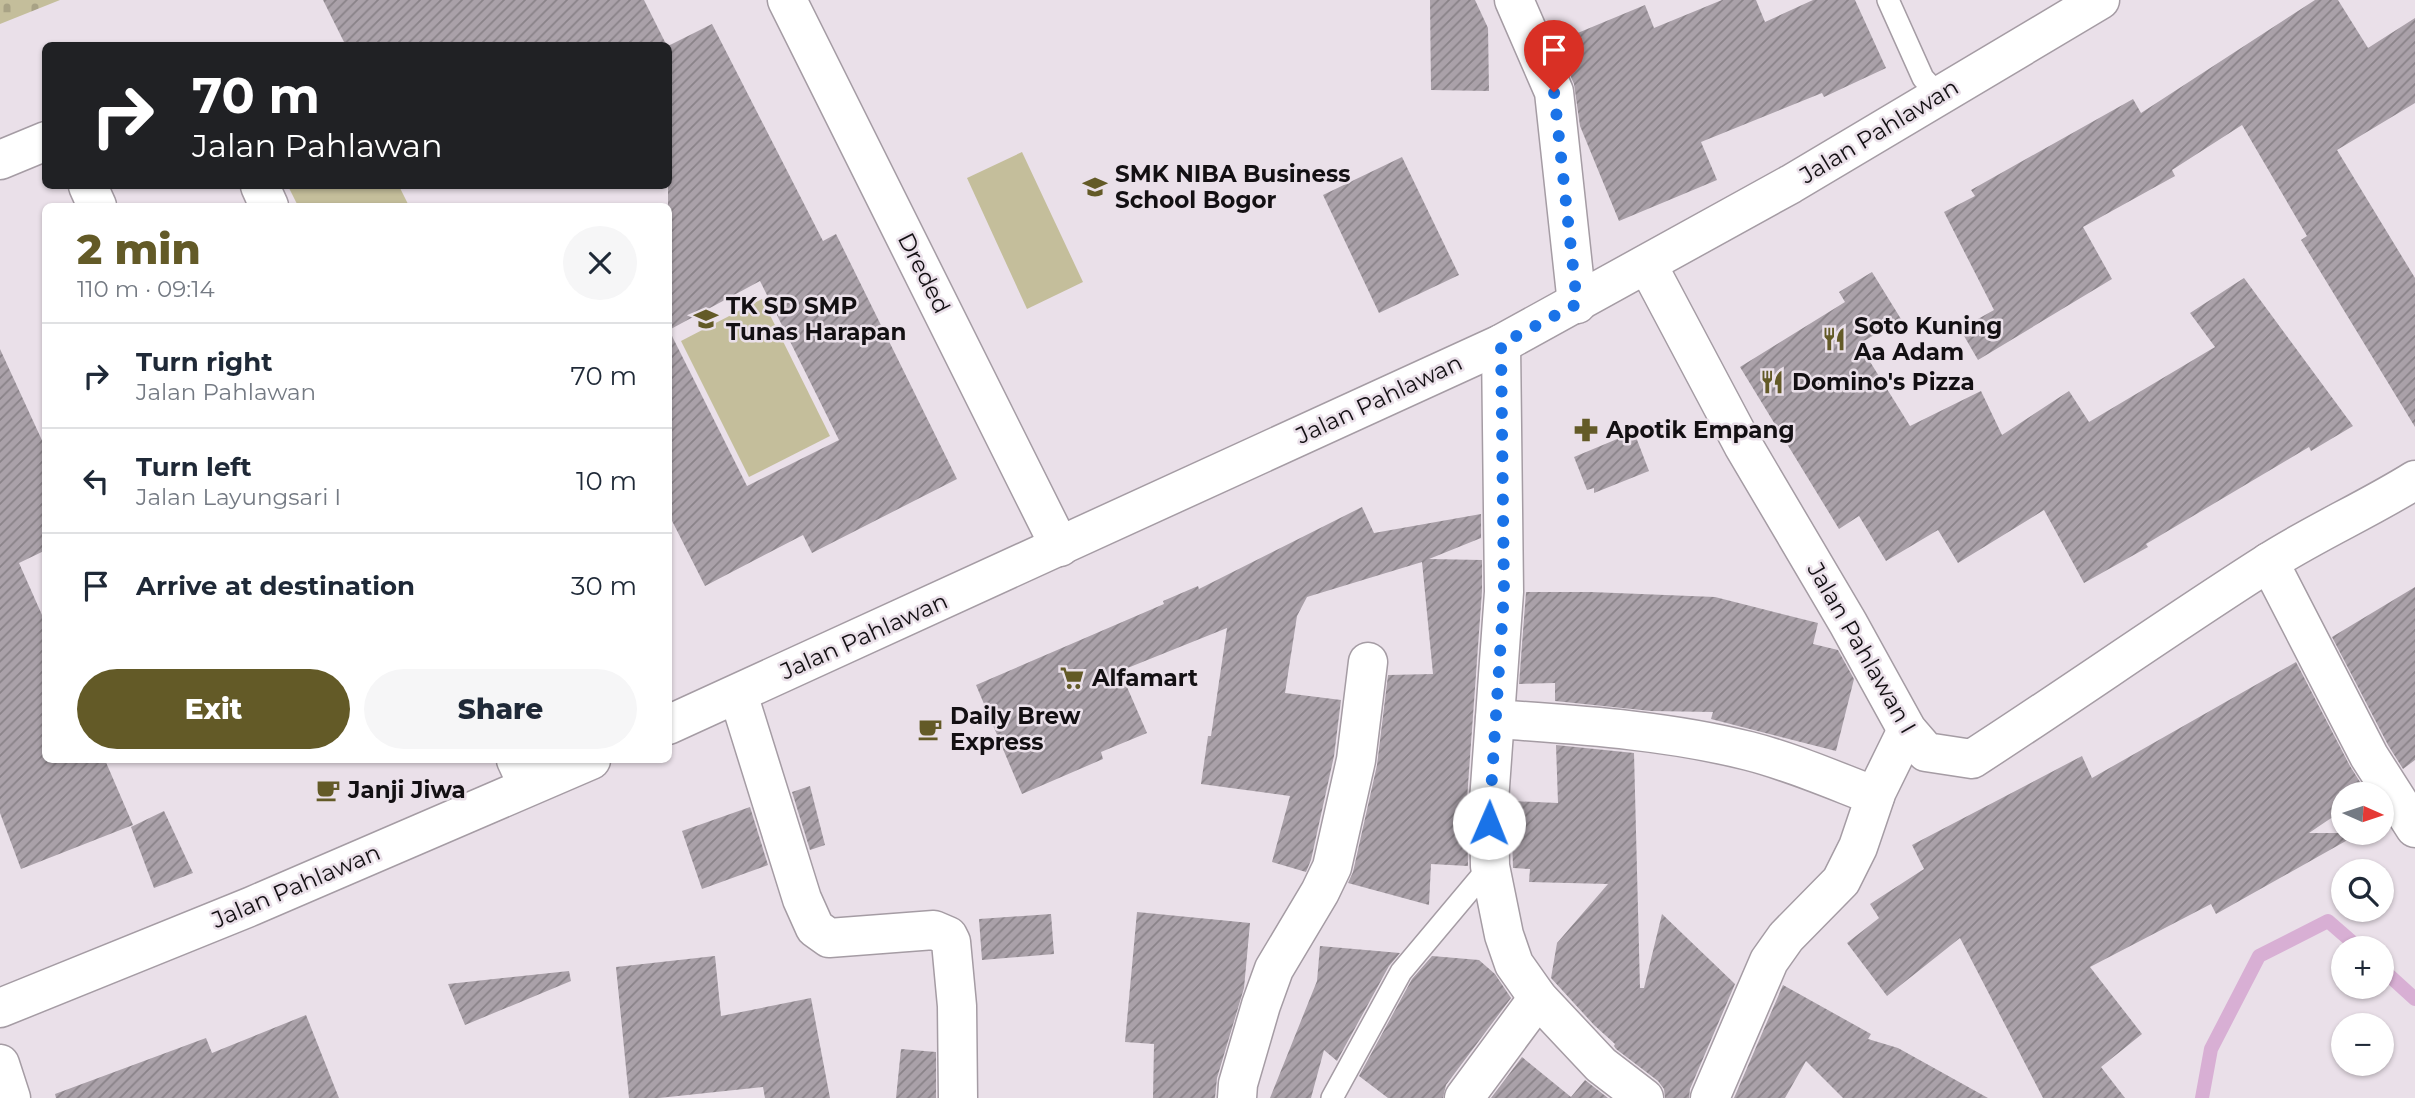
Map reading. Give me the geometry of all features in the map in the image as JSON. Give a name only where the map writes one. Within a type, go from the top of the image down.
[{"type":"street","name":"Dreded","points":[[787,0],[1060,547]]},
{"type":"street","points":[[1514,0],[1554,92],[1577,304]]},
{"type":"street","name":"Jalan Pahlawan","points":[[672,723],[1501,344],[1791,184],[2100,0]]},
{"type":"street","points":[[0,160],[42,143]]},
{"type":"street","name":"Jalan Pahlawan I","points":[[1647,264],[1743,445],[1848,622],[1908,730],[1926,752],[1972,759],[2269,562],[2372,507],[2415,480]]},
{"type":"street","points":[[1501,344],[1504,592],[1489,802],[1490,866],[1504,934],[1514,964],[1538,998],[1601,1065],[1644,1098]]},
{"type":"street","points":[[2269,562],[2368,756],[2415,828]]},
{"type":"street","points":[[1237,1098],[1238,1084],[1274,969],[1332,867],[1356,760],[1368,662]]},
{"type":"street","points":[[738,694],[802,899],[815,928],[830,938],[934,930],[948,936],[951,942],[957,1006],[958,1098]]},
{"type":"street","points":[[1495,719],[1583,725],[1666,735],[1749,751],[1875,796]]},
{"type":"street","points":[[1710,1098],[1769,961],[1786,937],[1841,881],[1858,847],[1875,796],[1908,730]]},
{"type":"street","name":"Jalan Pahlawan","points":[[0,1008],[252,906],[522,773],[575,763]]},
{"type":"street","points":[[1464,1098],[1538,998]]},
{"type":"street","points":[[0,1064],[11,1098]]},
{"type":"lane","points":[[1888,0],[1923,78],[1939,95]]},
{"type":"lane","points":[[1332,1098],[1401,972],[1490,866]]},
{"type":"green space","points":[[0,0],[60,0],[0,24]]},
{"type":"green space","points":[[1022,152],[1083,282],[1027,309],[967,178]]},
{"type":"green space","points":[[290,189],[400,189],[408,203],[296,203]]},
{"type":"green space","points":[[762,299],[830,436],[749,477],[681,341]]},
{"type":"building","points":[[323,0],[644,0],[665,42],[344,42]]},
{"type":"building","points":[[1430,0],[1475,0],[1488,28],[1489,91],[1431,90]]},
{"type":"building","points":[[1722,0],[1756,0],[1765,22],[1813,0],[1855,0],[1886,68],[1824,97],[1822,93],[1701,142],[1717,180],[1619,221],[1580,126],[1574,84],[1556,42],[1645,5],[1654,28]]},
{"type":"building","points":[[2315,0],[2338,0],[2368,48],[2415,18],[2415,103],[2337,150],[2415,278],[2415,427],[2301,240],[2307,236],[2242,125],[2172,170],[2175,176],[2083,227],[2112,279],[1978,360],[1960,329],[1994,310],[1944,212],[1975,196],[1971,190],[2133,99],[2141,113]]},
{"type":"building","points":[[712,24],[823,241],[836,234],[957,479],[812,553],[803,535],[705,586],[672,521],[672,336],[747,486],[839,440],[760,281],[672,328],[672,203],[668,203],[668,189],[672,189],[672,44]]},
{"type":"building","points":[[1402,157],[1459,275],[1379,313],[1323,195]]},
{"type":"building","points":[[1872,272],[1901,319],[1859,344],[1910,426],[1981,391],[2002,435],[2069,391],[2089,422],[2215,347],[2190,313],[2244,278],[2353,426],[2311,451],[2309,447],[2146,544],[2148,547],[2084,583],[2044,510],[1958,563],[1938,530],[1886,561],[1859,516],[1839,529],[1740,367],[1845,302],[1839,292]]},
{"type":"building","points":[[0,349],[42,440],[42,552],[19,563],[42,615],[42,763],[106,763],[133,825],[21,869],[0,813]]},
{"type":"building","points":[[1634,432],[1649,471],[1594,493],[1594,488],[1587,490],[1574,457]]},
{"type":"building","points":[[1362,507],[1374,533],[1481,514],[1481,538],[1429,559],[1482,560],[1482,591],[1467,799],[1468,866],[1431,864],[1429,905],[1348,883],[1353,872],[1377,765],[1388,675],[1433,674],[1422,562],[1307,597],[1297,616],[1285,693],[1341,700],[1334,756],[1306,872],[1272,862],[1290,796],[1201,784],[1227,628],[1120,671],[1147,733],[1101,752],[1103,759],[1022,794],[976,685],[1164,604],[1163,601],[1198,586],[1199,589]]},
{"type":"building","points":[[2415,587],[2415,760],[2403,769],[2332,637]]},
{"type":"building","points":[[1526,592],[1715,597],[1818,623],[1813,644],[1838,650],[1854,679],[1836,751],[1711,719],[1713,712],[1651,711],[1555,701],[1555,683],[1519,684]]},
{"type":"building","points":[[2296,662],[2360,782],[2331,782],[2331,818],[2309,833],[2331,833],[2331,845],[2339,845],[2216,914],[2211,904],[2090,967],[2142,1034],[2101,1067],[2125,1098],[2043,1098],[1960,938],[1887,996],[1847,943],[1879,918],[1870,904],[1924,869],[1912,845],[2082,756],[2092,778]]},
{"type":"building","points":[[1556,745],[1634,753],[1640,988],[1644,988],[1662,914],[1735,984],[1690,1089],[1689,1098],[1665,1098],[1664,1089],[1658,1081],[1616,1049],[1615,1044],[1551,978],[1557,943],[1608,884],[1529,882],[1530,869],[1513,868],[1511,801],[1558,803]]},
{"type":"building","points":[[810,786],[825,845],[810,850],[792,792]]},
{"type":"building","points":[[750,807],[768,865],[702,889],[682,831]]},
{"type":"building","points":[[164,811],[193,873],[154,888],[131,827]]},
{"type":"building","points":[[1137,912],[1250,923],[1244,988],[1217,1078],[1215,1098],[1153,1098],[1154,1044],[1125,1042]]},
{"type":"building","points":[[1051,914],[1054,954],[982,960],[979,919]]},
{"type":"building","points":[[1320,946],[1400,953],[1389,966],[1337,1061],[1324,1050],[1311,1098],[1270,1098],[1317,981]]},
{"type":"building","points":[[715,956],[721,1016],[811,998],[830,1098],[765,1098],[763,1087],[659,1098],[629,1098],[616,967]]},
{"type":"building","points":[[1432,956],[1479,960],[1495,974],[1511,998],[1446,1085],[1443,1098],[1388,1098],[1359,1076],[1412,979]]},
{"type":"building","points":[[569,971],[571,981],[465,1025],[448,984]]},
{"type":"building","points":[[1783,985],[1871,1034],[1868,1039],[1898,1048],[1988,1098],[1843,1098],[1806,1061],[1785,1098],[1734,1098]]},
{"type":"building","points":[[306,1015],[339,1098],[56,1098],[55,1094],[206,1038],[212,1053]]},
{"type":"building","points":[[901,1049],[936,1052],[936,1098],[896,1098]]},
{"type":"building","points":[[1522,1057],[1571,1097],[1585,1080],[1608,1098],[1491,1098]]},
{"type":"waterway","points":[[2202,1098],[2211,1049],[2259,956],[2328,921],[2345,936]]},
{"type":"waterway","points":[[2394,980],[2415,999]]},
{"type":"place","name":"SMK NIBA Business School Bogor","points":[[1095,187]]},
{"type":"place","name":"TK SD SMP Tunas Harapan","points":[[706,319]]},
{"type":"place","name":"Soto Kuning Aa Adam","points":[[1834,339]]},
{"type":"place","name":"Domino's Pizza","points":[[1772,382]]},
{"type":"place","name":"Apotik Empang","points":[[1586,430]]},
{"type":"place","name":"Alfamart","points":[[1072,678]]},
{"type":"place","name":"Daily Brew Express","points":[[930,729]]},
{"type":"place","name":"Janji Jiwa","points":[[328,790]]},
{"type":"route","points":[[1489,823],[1504,592],[1501,344],[1577,304],[1554,92]]}]
